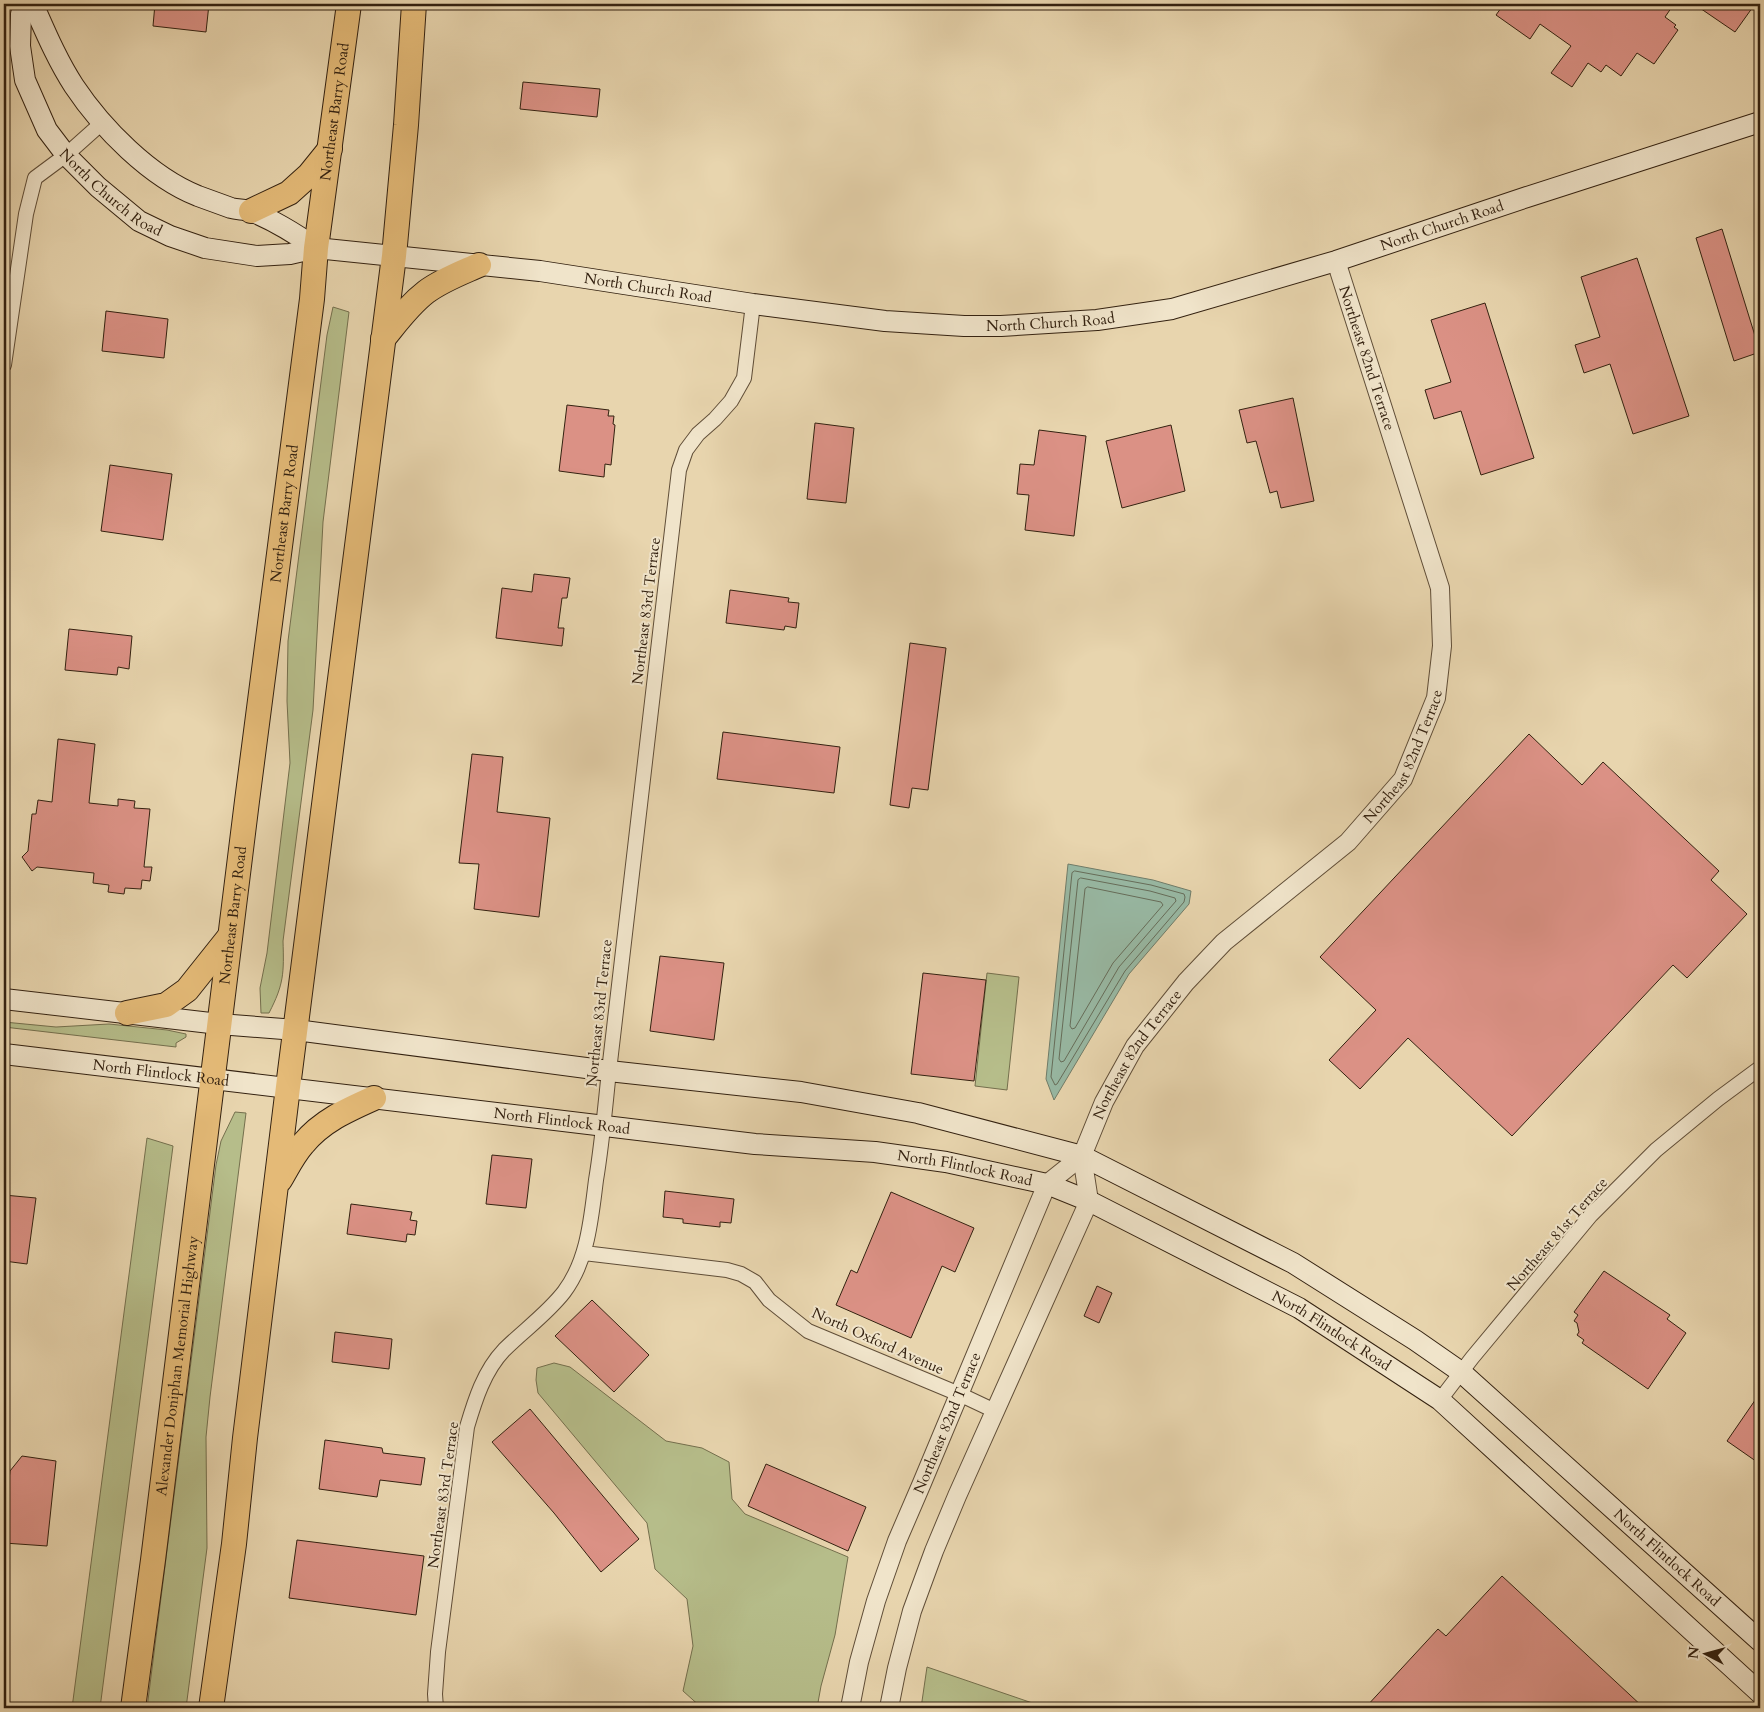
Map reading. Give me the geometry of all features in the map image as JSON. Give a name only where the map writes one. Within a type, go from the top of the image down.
[{"type":"highway","name":"Northeast Barry Road","points":[[220,1024],[312,299],[316,248],[349,4]]},
{"type":"highway","points":[[211,1708],[234,1544],[245,1438],[288,1087],[394,256],[414,4]]},
{"type":"highway","points":[[251,211],[289,193],[309,175],[330,149]]},
{"type":"highway","points":[[383,339],[410,306],[427,292],[443,282],[479,265]]},
{"type":"highway","points":[[127,1013],[166,1005],[187,990],[230,936]]},
{"type":"highway","name":"Alexander Doniphan Memorial Highway","points":[[133,1708],[220,1024]]},
{"type":"highway","points":[[276,1185],[302,1145],[319,1128],[339,1114],[374,1098]]},
{"type":"main road","name":"North Church Road","points":[[25,4],[21,14],[20,46],[25,80],[47,130],[66,155],[98,187],[138,221],[170,236],[205,248],[257,256],[290,254],[316,248],[540,271],[753,304],[885,321],[964,326],[1001,326],[1097,320],[1182,307],[1336,261],[1760,122]]},
{"type":"main road","points":[[33,4],[74,86],[103,122],[152,169],[173,184],[198,196],[231,208],[251,211],[294,232],[316,248]]},
{"type":"main road","name":"North Flintlock Road","points":[[4,1000],[220,1024],[296,1030],[608,1071],[801,1092],[918,1113],[1082,1156],[1293,1264],[1414,1340],[1461,1372],[1760,1641]]},
{"type":"main road","name":"North Flintlock Road","points":[[4,1054],[755,1144],[875,1152],[946,1162],[1046,1184],[1089,1200],[1299,1308],[1440,1400],[1760,1693]]},
{"type":"street","points":[[4,365],[26,214],[35,178],[66,155],[103,122]]},
{"type":"street","name":"Northeast 82nd Terrace","points":[[850,1708],[859,1662],[876,1600],[891,1558],[1046,1184],[1082,1156],[1104,1102],[1135,1046],[1186,982],[1224,942],[1348,842],[1403,779],[1436,698],[1442,646],[1440,588],[1336,261]]},
{"type":"street","name":"Northeast 83rd Terrace","points":[[436,1708],[438,1652],[467,1427],[475,1398],[488,1373],[503,1351],[546,1312],[565,1291],[584,1253],[589,1232],[604,1126],[608,1071],[679,470],[686,450],[698,434],[731,401],[744,378],[753,304]]},
{"type":"street","name":"Northeast 81st Terrace","points":[[1440,1400],[1591,1215],[1656,1150],[1718,1099],[1760,1068]]},
{"type":"street","points":[[889,1708],[897,1668],[912,1612],[957,1496],[1089,1200],[1082,1156]]},
{"type":"street","name":"North Oxford Avenue","points":[[584,1253],[727,1270],[741,1274],[755,1282],[769,1300],[808,1331],[959,1394],[995,1412]]},
{"type":"shaded area","points":[[333,307],[349,312],[323,522],[313,710],[283,941],[282,978],[278,994],[269,1013],[261,1013],[260,988],[267,953],[290,763],[287,701],[288,641],[327,335]]},
{"type":"shaded area","points":[[987,973],[1019,977],[1007,1090],[975,1086]]},
{"type":"shaded area","points":[[4,1022],[56,1027],[109,1024],[167,1030],[186,1034],[186,1037],[176,1043],[176,1047],[4,1027]]},
{"type":"shaded area","points":[[235,1112],[246,1113],[210,1397],[206,1437],[207,1548],[186,1708],[147,1708],[216,1165],[221,1141]]},
{"type":"shaded area","points":[[147,1138],[173,1146],[100,1708],[72,1708]]},
{"type":"shaded area","points":[[554,1363],[570,1367],[666,1441],[702,1448],[729,1462],[732,1499],[745,1514],[848,1557],[835,1635],[817,1708],[702,1708],[683,1691],[693,1646],[687,1599],[655,1569],[647,1523],[538,1393],[537,1368]]},
{"type":"shaded area","points":[[927,1667],[1047,1708],[921,1708]]},
{"type":"water","points":[[1068,864],[1153,880],[1191,891],[1189,904],[1129,974],[1054,1100],[1046,1079]]},
{"type":"building","points":[[155,4],[209,4],[206,32],[153,26]]},
{"type":"building","points":[[1504,4],[1674,4],[1665,17],[1676,25],[1674,27],[1678,30],[1654,64],[1637,53],[1621,76],[1606,65],[1601,72],[1588,63],[1572,87],[1551,73],[1571,46],[1540,24],[1530,39],[1496,15]]},
{"type":"building","points":[[1694,4],[1755,4],[1735,32]]},
{"type":"building","points":[[523,82],[600,89],[597,117],[520,109]]},
{"type":"building","points":[[1722,229],[1760,352],[1734,361],[1696,238]]},
{"type":"building","points":[[1637,258],[1689,416],[1633,434],[1610,364],[1584,373],[1575,345],[1600,337],[1581,277]]},
{"type":"building","points":[[1485,303],[1534,458],[1481,475],[1461,411],[1434,419],[1425,390],[1451,382],[1431,320]]},
{"type":"building","points":[[106,311],[168,319],[164,358],[102,351]]},
{"type":"building","points":[[1293,398],[1314,501],[1281,508],[1277,491],[1270,493],[1256,441],[1247,443],[1239,410]]},
{"type":"building","points":[[567,405],[609,410],[608,416],[614,416],[613,424],[615,425],[611,465],[605,464],[604,477],[559,471]]},
{"type":"building","points":[[815,423],[854,428],[846,503],[807,499]]},
{"type":"building","points":[[1171,425],[1185,491],[1122,508],[1106,441]]},
{"type":"building","points":[[1039,430],[1086,436],[1074,536],[1025,530],[1029,495],[1017,494],[1020,464],[1034,465]]},
{"type":"building","points":[[110,465],[172,474],[163,540],[101,531]]},
{"type":"building","points":[[534,574],[570,578],[567,598],[562,598],[558,628],[564,628],[562,646],[496,638],[502,588],[532,592]]},
{"type":"building","points":[[730,590],[789,598],[788,602],[799,603],[796,628],[785,626],[784,630],[726,623]]},
{"type":"building","points":[[69,629],[132,636],[129,669],[118,667],[117,675],[65,670]]},
{"type":"building","points":[[910,643],[946,648],[928,790],[912,788],[909,808],[890,805]]},
{"type":"building","points":[[723,732],[840,747],[834,793],[717,779]]},
{"type":"building","points":[[1529,734],[1582,785],[1603,762],[1719,871],[1711,880],[1747,914],[1687,978],[1673,965],[1512,1136],[1408,1038],[1360,1089],[1329,1060],[1376,1010],[1320,957]]},
{"type":"building","points":[[58,739],[95,744],[89,803],[118,806],[118,799],[135,801],[134,808],[150,809],[144,867],[152,867],[150,881],[142,880],[141,889],[125,888],[124,894],[108,892],[109,885],[93,883],[94,873],[37,867],[32,871],[22,857],[28,851],[32,814],[36,814],[38,800],[52,802]]},
{"type":"building","points":[[472,754],[503,757],[497,812],[550,818],[539,917],[474,909],[479,864],[459,863]]},
{"type":"building","points":[[660,956],[724,963],[714,1040],[650,1031]]},
{"type":"building","points":[[923,973],[986,980],[974,1081],[911,1074]]},
{"type":"building","points":[[492,1155],[532,1159],[526,1208],[486,1204]]},
{"type":"building","points":[[665,1191],[734,1199],[731,1223],[720,1222],[720,1227],[683,1223],[683,1219],[663,1217]]},
{"type":"building","points":[[891,1192],[974,1228],[955,1272],[942,1266],[911,1338],[836,1305],[851,1270],[857,1273]]},
{"type":"building","points":[[4,1195],[36,1198],[27,1264],[4,1261]]},
{"type":"building","points":[[351,1204],[412,1212],[410,1220],[417,1221],[415,1235],[407,1234],[406,1242],[347,1234]]},
{"type":"building","points":[[1604,1271],[1670,1315],[1667,1319],[1686,1333],[1648,1389],[1582,1343],[1584,1340],[1577,1335],[1579,1332],[1577,1323],[1574,1321],[1578,1315],[1574,1312]]},
{"type":"building","points":[[1097,1286],[1112,1293],[1099,1323],[1084,1316]]},
{"type":"building","points":[[592,1300],[649,1355],[614,1392],[555,1336]]},
{"type":"building","points":[[335,1332],[392,1339],[389,1369],[332,1362]]},
{"type":"building","points":[[1760,1393],[1760,1464],[1727,1441]]},
{"type":"building","points":[[530,1409],[639,1539],[601,1572],[554,1513],[492,1442]]},
{"type":"building","points":[[325,1440],[382,1448],[383,1453],[425,1458],[421,1485],[380,1480],[377,1497],[319,1489]]},
{"type":"building","points":[[22,1456],[56,1461],[47,1546],[4,1543],[4,1524],[10,1471]]},
{"type":"building","points":[[766,1464],[866,1507],[848,1551],[748,1506]]},
{"type":"building","points":[[297,1540],[424,1556],[416,1615],[289,1598]]},
{"type":"building","points":[[1502,1576],[1644,1708],[1365,1708],[1438,1629],[1446,1636]]}]
